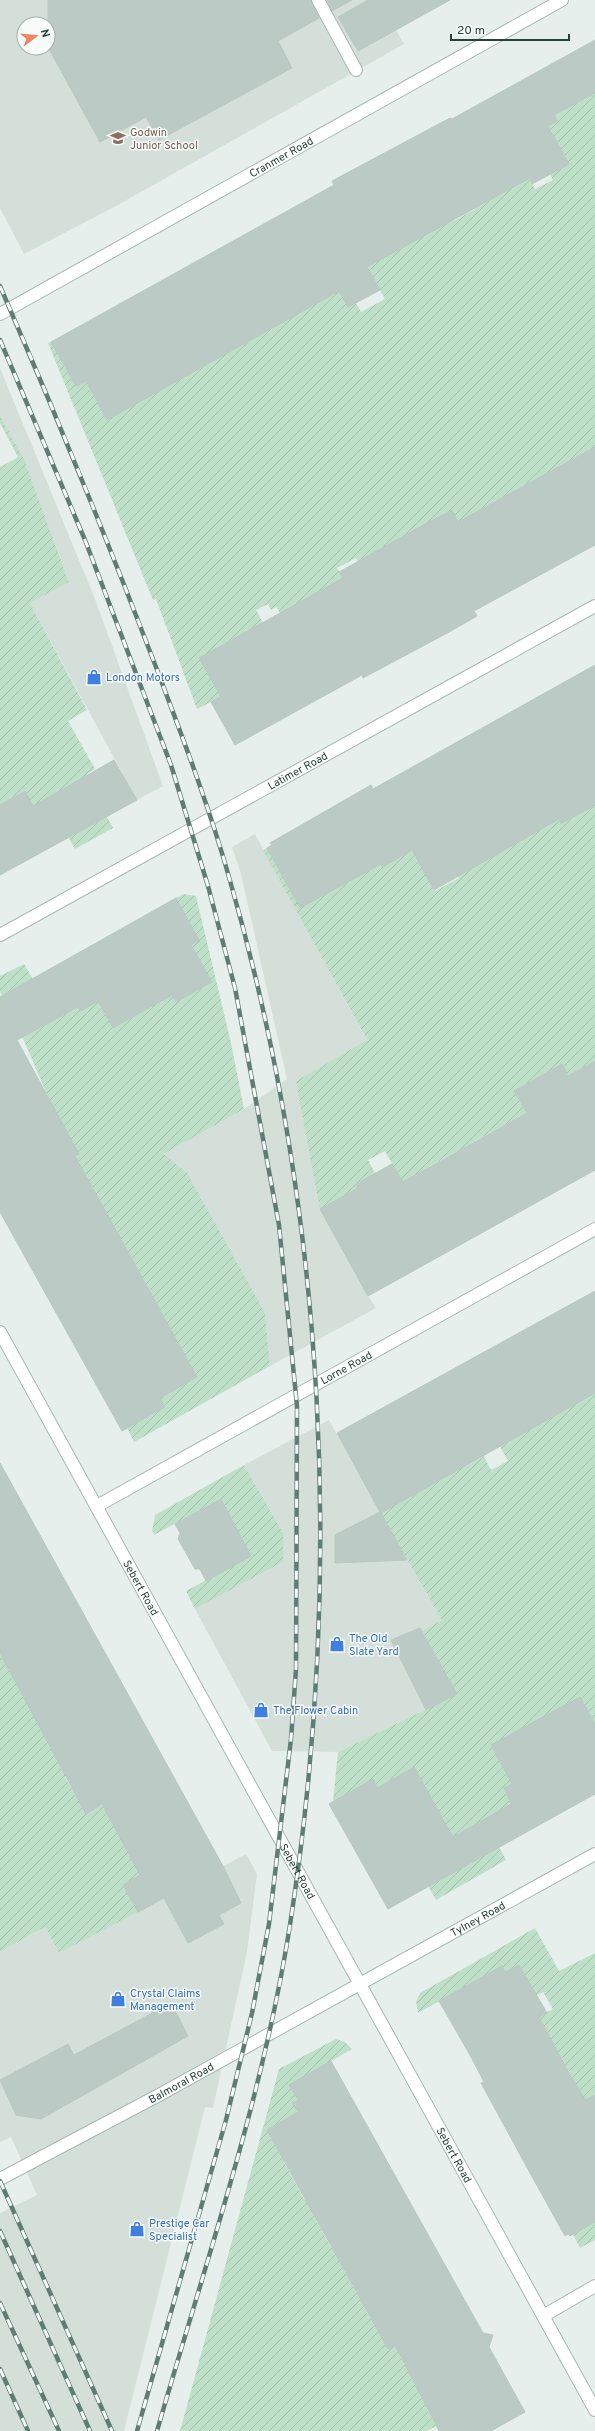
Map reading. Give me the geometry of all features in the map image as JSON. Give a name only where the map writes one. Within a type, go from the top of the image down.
[{"type":"street","points":[[318,0],[356,70]]},
{"type":"street","name":"Cranmer Road","points":[[0,314],[562,0]]},
{"type":"street","name":"Latimer Road","points":[[0,935],[595,606]]},
{"type":"street","name":"Lorne Road","points":[[97,1506],[595,1229]]},
{"type":"street","name":"Sebert Road","points":[[0,1332],[595,2410]]},
{"type":"street","name":"Tylney Road","points":[[360,1984],[595,1854]]},
{"type":"street","name":"Balmoral Road","points":[[0,2179],[360,1984]]},
{"type":"street","points":[[543,2316],[595,2286]]},
{"type":"shaded area","name":"Godwin Junior School","points":[[0,0],[379,0],[404,44],[116,206],[24,254],[0,208]]},
{"type":"shaded area","points":[[0,368],[95,599],[163,786],[137,800],[30,603],[69,581],[24,459],[0,416]]},
{"type":"shaded area","points":[[255,834],[367,1041],[296,1081],[368,1296],[376,1308],[270,1366],[265,1313],[164,1154],[244,1109],[287,1079],[241,874],[232,847]]},
{"type":"shaded area","points":[[329,1420],[442,1620],[422,1632],[457,1694],[338,1752],[272,1751],[195,1609],[283,1562],[283,1533],[244,1465]]},
{"type":"shaded area","points":[[246,1854],[257,1874],[247,1952],[213,2108],[205,2107],[124,2431],[0,2431],[0,2213],[37,2195],[11,2137],[0,2142],[0,1952],[45,1927],[59,1953]]},
{"type":"green space","points":[[595,93],[595,447],[459,523],[451,511],[380,549],[384,608],[356,558],[337,568],[347,584],[280,613],[276,607],[271,610],[268,604],[256,610],[284,661],[257,676],[235,638],[199,658],[221,697],[197,709],[156,599],[153,600],[48,343],[51,342],[76,386],[86,381],[107,420],[142,350],[164,388],[256,337],[234,297],[268,330],[338,289],[348,307],[356,303],[361,312],[385,299],[348,234],[436,190],[454,221],[487,202],[471,172],[512,146],[535,189],[553,180],[550,174],[569,164],[548,126],[557,121],[554,115]]},
{"type":"green space","points":[[0,416],[24,459],[69,582],[30,603],[87,710],[68,721],[95,769],[87,774],[110,815],[107,817],[113,828],[75,849],[47,799],[33,806],[24,791],[0,805],[0,467],[18,457],[0,423]]},
{"type":"green space","points":[[595,788],[595,1061],[568,1076],[562,1064],[514,1091],[527,1114],[530,1153],[512,1121],[475,1141],[492,1173],[474,1183],[457,1151],[420,1172],[437,1204],[420,1213],[385,1151],[368,1160],[375,1173],[356,1184],[383,1233],[320,1209],[296,1081],[367,1040],[263,850],[267,848],[300,908],[333,890],[372,848],[383,867],[412,850],[435,891],[459,878],[446,853],[557,816],[562,824],[579,814]]},
{"type":"green space","points":[[184,894],[196,896],[231,1043],[244,1109],[164,1154],[187,1173],[265,1313],[270,1366],[134,1442],[127,1428],[165,1407],[160,1398],[197,1377],[176,1338],[139,1359],[130,1343],[167,1322],[145,1283],[99,1287],[136,1266],[115,1228],[78,1249],[106,1213],[84,1172],[47,1193],[52,1106],[12,1013],[0,992],[0,976],[24,964],[56,1019],[78,1007],[98,1001],[113,1028],[145,1010],[106,937],[125,927],[156,965],[176,1002],[212,982],[191,945],[199,940],[176,898]]},
{"type":"green space","points":[[595,1393],[595,1724],[580,1697],[541,1718],[512,1784],[504,1789],[511,1804],[484,1819],[506,1860],[436,1900],[428,1886],[453,1837],[443,1818],[406,1839],[397,1824],[434,1803],[414,1767],[377,1788],[373,1780],[333,1802],[338,1752],[457,1694],[422,1631],[442,1620],[376,1505],[394,1495],[447,1431],[466,1466],[484,1456],[491,1470],[508,1461],[481,1412]]},
{"type":"green space","points":[[244,1465],[283,1533],[283,1562],[195,1609],[186,1591],[251,1556],[221,1499],[154,1535],[152,1531],[155,1515]]},
{"type":"green space","points":[[0,1653],[68,1775],[65,1777],[86,1813],[102,1805],[146,1872],[123,1885],[138,1912],[59,1953],[45,1927],[0,1952]]},
{"type":"green space","points":[[535,1928],[559,1971],[595,1953],[595,2095],[557,2116],[578,2088],[539,2017],[553,2009],[543,1992],[501,2015],[492,1998],[527,1979],[519,1965],[505,1972],[502,1966],[418,2013],[416,2002],[420,1993]]},
{"type":"green space","points":[[336,2039],[345,2042],[352,2049],[290,2085],[298,2100],[293,2103],[298,2112],[267,2130],[277,2148],[313,2128],[321,2142],[284,2162],[304,2199],[341,2178],[349,2192],[312,2212],[331,2248],[369,2227],[376,2240],[339,2261],[360,2299],[398,2278],[405,2290],[367,2312],[388,2349],[414,2335],[458,2390],[426,2407],[436,2426],[427,2431],[180,2431],[279,2069]]},
{"type":"green space","points":[[595,2222],[595,2240],[580,2248],[573,2234]]},
{"type":"building","points":[[48,0],[311,0],[319,18],[278,41],[292,68],[159,140],[146,117],[100,142],[53,56],[56,56],[56,16],[48,16]]},
{"type":"building","points":[[327,0],[352,0],[332,11]]},
{"type":"building","points":[[368,0],[450,0],[358,51],[338,17]]},
{"type":"building","points":[[595,40],[595,93],[554,115],[557,121],[548,126],[569,164],[532,184],[530,178],[367,267],[380,290],[348,307],[339,291],[107,420],[86,381],[76,386],[51,342],[334,185],[332,181],[450,118],[452,119]]},
{"type":"building","points":[[595,447],[595,545],[474,611],[477,616],[451,631],[363,678],[362,675],[235,745],[211,702],[221,697],[199,658],[343,578],[339,572],[416,529],[452,510],[458,522]]},
{"type":"building","points":[[595,665],[595,805],[561,824],[559,819],[434,890],[412,850],[383,867],[381,864],[300,908],[267,848],[272,845],[270,843],[371,785],[373,789]]},
{"type":"building","points":[[114,760],[137,800],[0,875],[0,805],[25,791],[33,806]]},
{"type":"building","points":[[176,898],[199,940],[191,945],[212,982],[176,1002],[172,995],[113,1028],[98,1001],[81,1011],[78,1007],[17,1040],[79,1154],[75,1156],[197,1377],[160,1398],[165,1407],[122,1431],[0,1212],[0,997]]},
{"type":"building","points":[[595,1061],[595,1170],[368,1296],[320,1209],[358,1188],[356,1184],[392,1164],[403,1182],[527,1113],[514,1091],[562,1064],[568,1076]]},
{"type":"building","points":[[595,1291],[595,1393],[381,1513],[407,1560],[335,1563],[335,1535],[380,1512],[337,1433]]},
{"type":"building","points":[[0,1463],[223,1866],[241,1903],[219,1915],[224,1924],[188,1943],[164,1898],[138,1912],[123,1885],[140,1875],[102,1804],[86,1814],[0,1653]]},
{"type":"building","points":[[221,1499],[251,1556],[206,1581],[200,1569],[195,1569],[178,1539],[180,1533],[175,1524]]},
{"type":"building","points":[[420,1628],[457,1694],[426,1710],[391,1640]]},
{"type":"building","points":[[580,1697],[595,1724],[595,1794],[388,1909],[329,1804],[373,1779],[377,1788],[414,1767],[453,1837],[511,1804],[504,1788],[512,1784],[491,1745]]},
{"type":"building","points":[[519,1965],[547,2013],[539,2017],[585,2100],[595,2095],[595,2222],[570,2236],[568,2234],[565,2236],[481,2083],[484,2082],[470,2055],[439,2001],[502,1966],[505,1972]]},
{"type":"building","points":[[171,2003],[188,2036],[41,2119],[16,2115],[0,2080],[68,2044],[74,2055]]},
{"type":"building","points":[[331,2061],[483,2333],[493,2335],[489,2347],[525,2412],[491,2431],[439,2431],[395,2345],[388,2349],[267,2130],[298,2112],[292,2103],[298,2100],[289,2085]]},
{"type":"railway","points":[[0,286],[100,523],[166,693],[195,771],[229,877],[262,1005],[287,1135],[306,1266],[316,1398],[320,1530],[317,1662],[307,1794],[290,1925],[279,1989],[249,2117],[157,2431]]},
{"type":"railway","points":[[0,340],[85,540],[171,765],[208,886],[235,988],[279,1225],[297,1406],[296,1669],[291,1739],[269,1924],[252,2013],[226,2120],[137,2431]]},
{"type":"railway","points":[[0,2181],[112,2431]]},
{"type":"railway","points":[[0,2231],[90,2431]]},
{"type":"railway","points":[[0,2303],[59,2431]]},
{"type":"railway","points":[[0,2369],[28,2431]]},
{"type":"place","name":"Godwin Junior School","points":[[118,138]]},
{"type":"place","name":"London Motors","points":[[94,677]]},
{"type":"place","name":"The Old Slate Yard","points":[[337,1644]]},
{"type":"place","name":"The Flower Cabin","points":[[261,1710]]},
{"type":"place","name":"Crystal Claims Management","points":[[118,1999]]},
{"type":"place","name":"Prestige Car Specialist","points":[[137,2229]]}]
